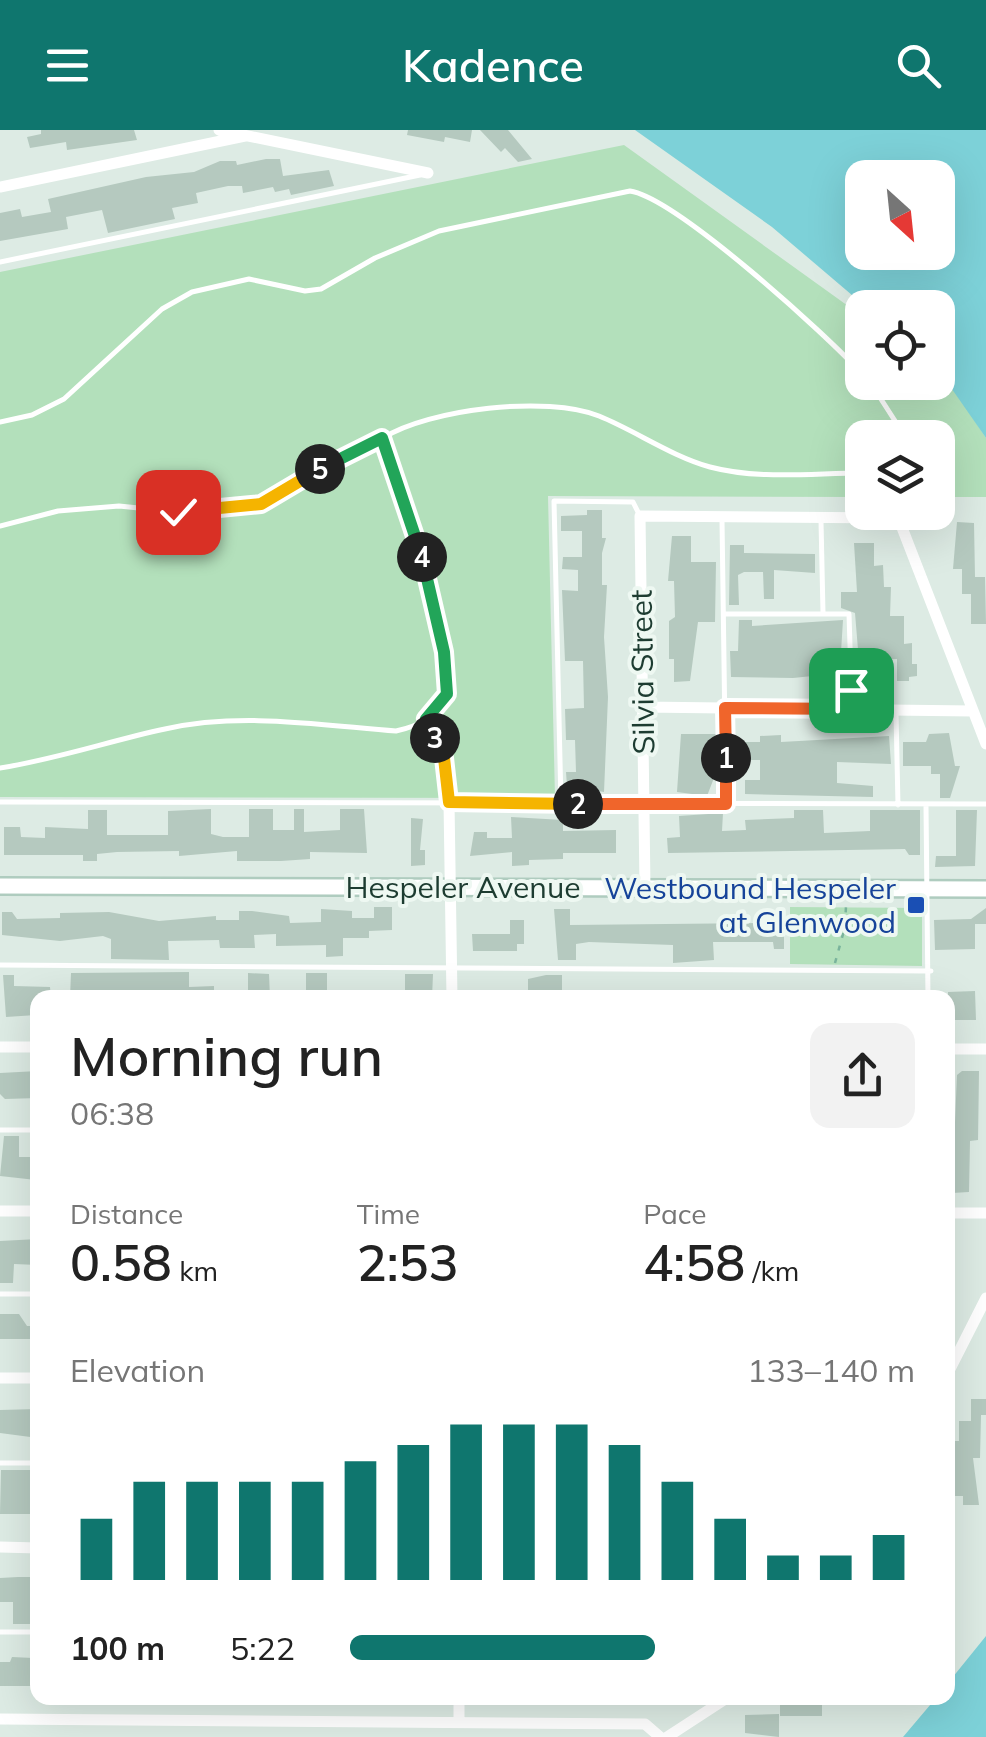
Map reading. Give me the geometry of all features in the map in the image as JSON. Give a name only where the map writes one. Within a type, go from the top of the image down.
[{"type":"main road","name":"Hespeler Avenue","points":[[0,886],[986,889]]},
{"type":"street","points":[[220,130],[428,173]]},
{"type":"street","points":[[0,188],[246,136]]},
{"type":"street","points":[[640,516],[893,518],[901,525],[986,744]]},
{"type":"street","name":"Silvia Street","points":[[640,516],[645,887]]},
{"type":"street","points":[[643,706],[973,711]]},
{"type":"street","points":[[449,802],[452,990]]},
{"type":"street","points":[[0,1046],[30,1047]]},
{"type":"street","points":[[955,1048],[986,1049]]},
{"type":"street","points":[[0,1210],[30,1211]]},
{"type":"street","points":[[955,1213],[986,1213]]},
{"type":"street","points":[[955,1359],[986,1298]]},
{"type":"street","points":[[0,1378],[30,1378]]},
{"type":"street","points":[[0,1548],[30,1548]]},
{"type":"street","points":[[459,1705],[459,1722]]},
{"type":"street","points":[[0,1719],[645,1724],[664,1737],[716,1705]]},
{"type":"lane","points":[[0,262],[428,173]]},
{"type":"lane","points":[[0,422],[32,415],[64,400],[162,309],[192,292],[249,279],[305,291],[320,288],[375,258],[439,231],[630,191],[652,198],[736,260],[792,305],[845,357]]},
{"type":"lane","points":[[0,526],[58,511],[118,506],[178,512],[239,508],[282,494],[330,462],[423,421],[540,404],[594,414],[707,466],[748,474],[845,472]]},
{"type":"lane","points":[[0,768],[66,758],[167,728],[257,720],[396,731],[426,719],[447,694],[444,652],[416,531],[382,438]]},
{"type":"lane","points":[[561,804],[554,502],[633,502],[640,516]]},
{"type":"lane","points":[[722,517],[726,804]]},
{"type":"lane","points":[[821,518],[823,613]]},
{"type":"lane","points":[[724,614],[849,614],[852,709]]},
{"type":"lane","points":[[896,710],[898,805]]},
{"type":"lane","points":[[0,802],[986,804]]},
{"type":"lane","points":[[926,804],[929,990]]},
{"type":"lane","points":[[0,964],[930,971]]},
{"type":"lane","points":[[0,1130],[30,1130]]},
{"type":"lane","points":[[0,1294],[30,1294]]},
{"type":"lane","points":[[0,1462],[30,1462]]},
{"type":"lane","points":[[0,1632],[30,1632]]},
{"type":"path","points":[[426,719],[444,758],[449,802]]},
{"type":"path","points":[[835,970],[846,906]]},
{"type":"green space","points":[[624,145],[845,304],[845,400],[955,400],[955,390],[986,438],[986,497],[955,497],[955,420],[845,420],[845,497],[548,496],[555,798],[0,797],[0,272]]},
{"type":"green space","points":[[790,907],[922,908],[922,966],[790,964]]},
{"type":"water","points":[[635,130],[986,130],[986,438],[955,393],[955,290],[846,290],[772,227]]},
{"type":"water","points":[[986,1636],[986,1737],[903,1737],[930,1705],[955,1705],[955,1674]]},
{"type":"building","points":[[41,130],[134,130],[137,140],[67,150],[66,142],[30,148],[27,137],[41,134]]},
{"type":"building","points":[[408,130],[472,130],[470,142],[445,137],[444,142],[407,135]]},
{"type":"building","points":[[480,130],[508,130],[532,159],[518,162],[505,148],[501,152]]},
{"type":"building","points":[[280,159],[283,176],[329,170],[334,186],[291,195],[289,189],[275,192],[273,187],[243,193],[242,186],[228,186],[196,193],[198,203],[172,208],[175,219],[108,233],[102,210],[66,217],[68,229],[0,241],[0,213],[20,209],[22,217],[51,212],[48,199],[146,177],[194,172],[220,161],[236,161],[237,165]]},
{"type":"building","points":[[587,510],[602,510],[602,538],[606,538],[602,553],[602,585],[607,585],[604,637],[608,697],[604,792],[567,786],[566,772],[576,772],[575,740],[566,740],[565,709],[584,708],[583,661],[565,661],[562,590],[578,591],[578,570],[562,569],[563,557],[582,557],[582,531],[561,531],[561,516],[587,515]]},
{"type":"building","points":[[957,522],[974,523],[975,577],[985,577],[986,624],[971,624],[971,594],[962,594],[962,569],[953,569]]},
{"type":"building","points":[[672,536],[691,536],[691,562],[716,562],[715,622],[698,622],[690,681],[674,682],[674,659],[669,659],[669,621],[675,617],[674,581],[668,581]]},
{"type":"building","points":[[854,543],[874,543],[874,566],[883,565],[884,587],[891,587],[890,616],[904,616],[904,644],[912,643],[912,664],[917,664],[917,676],[909,677],[909,681],[897,681],[897,659],[873,660],[873,674],[860,674],[855,613],[841,608],[841,592],[857,592]]},
{"type":"building","points":[[730,545],[744,545],[744,553],[815,554],[815,573],[774,570],[774,599],[764,599],[763,572],[744,572],[738,575],[739,605],[729,605]]},
{"type":"building","points":[[739,620],[752,620],[752,626],[843,620],[840,668],[832,669],[832,674],[793,678],[731,677],[730,651],[738,651]]},
{"type":"building","points":[[949,733],[955,766],[960,766],[950,798],[940,798],[940,774],[931,774],[931,766],[903,766],[903,742],[926,742],[929,734]]},
{"type":"building","points":[[681,734],[718,734],[719,765],[707,796],[677,792]]},
{"type":"building","points":[[781,735],[781,742],[889,736],[891,764],[837,762],[837,783],[873,786],[873,797],[745,794],[745,780],[760,780],[760,760],[738,760],[738,748],[742,742],[760,742],[760,736]]},
{"type":"building","points":[[211,809],[211,834],[249,837],[249,809],[273,809],[273,830],[294,830],[294,809],[304,809],[304,832],[340,830],[340,809],[364,809],[367,853],[310,852],[310,859],[281,861],[237,861],[237,851],[179,856],[179,851],[117,852],[97,854],[97,861],[83,861],[83,855],[4,855],[4,827],[20,827],[21,837],[45,838],[45,827],[88,829],[88,810],[107,810],[107,835],[168,835],[168,811]]},
{"type":"building","points":[[794,810],[823,810],[824,833],[870,831],[870,810],[920,810],[920,855],[909,855],[905,849],[668,853],[667,838],[680,837],[679,816],[723,813],[722,831],[746,830],[745,820],[794,818]]},
{"type":"building","points":[[956,810],[977,810],[975,866],[935,867],[936,856],[956,856]]},
{"type":"building","points":[[511,817],[563,820],[563,831],[616,830],[616,853],[563,853],[563,859],[529,860],[529,865],[512,866],[512,852],[470,856],[474,832],[487,832],[487,838],[512,838]]},
{"type":"building","points":[[411,818],[423,819],[420,850],[425,850],[425,865],[411,866]]},
{"type":"building","points":[[374,907],[392,907],[392,930],[369,931],[369,938],[343,938],[343,956],[326,957],[326,945],[276,946],[276,934],[254,935],[255,948],[220,948],[219,940],[168,941],[169,960],[111,959],[111,939],[103,936],[60,941],[2,935],[2,912],[12,912],[17,919],[109,912],[159,921],[216,916],[216,920],[239,920],[239,911],[252,911],[289,916],[290,923],[321,922],[321,909],[352,911],[352,918],[374,918]]},
{"type":"building","points":[[986,908],[986,924],[975,924],[975,949],[935,950],[934,920],[971,919]]},
{"type":"building","points":[[554,909],[570,909],[570,925],[762,923],[762,927],[784,927],[784,949],[774,949],[773,942],[713,942],[714,960],[673,963],[673,945],[589,942],[576,944],[576,960],[558,960]]},
{"type":"building","points":[[510,920],[524,920],[524,944],[517,944],[517,951],[473,951],[472,934],[510,934]]},
{"type":"building","points":[[189,972],[189,987],[214,986],[214,990],[70,990],[71,973]]},
{"type":"building","points":[[248,973],[269,974],[270,990],[248,990]]},
{"type":"building","points":[[306,973],[327,973],[327,990],[306,990]]},
{"type":"building","points":[[405,974],[433,974],[432,990],[405,990]]},
{"type":"building","points":[[3,975],[14,975],[14,986],[50,987],[50,990],[30,990],[30,1015],[6,1017]]},
{"type":"building","points":[[562,975],[562,990],[528,990],[528,979]]},
{"type":"building","points":[[975,991],[976,1020],[955,1020],[955,992]]},
{"type":"building","points":[[30,1071],[30,1098],[5,1099],[0,1094],[0,1073]]},
{"type":"building","points":[[962,1071],[979,1071],[978,1140],[970,1141],[969,1192],[955,1193],[955,1122],[957,1075]]},
{"type":"building","points":[[4,1136],[19,1136],[19,1157],[30,1157],[30,1179],[0,1176]]},
{"type":"building","points":[[30,1239],[30,1265],[14,1264],[13,1283],[0,1283],[0,1241]]},
{"type":"building","points":[[0,1314],[19,1314],[30,1326],[30,1339],[0,1339]]},
{"type":"building","points":[[971,1399],[986,1399],[986,1415],[981,1415],[980,1458],[973,1458],[979,1505],[963,1505],[963,1496],[955,1496],[955,1441],[959,1441],[959,1421],[971,1421]]},
{"type":"building","points":[[30,1409],[30,1437],[0,1433],[0,1410]]},
{"type":"building","points":[[1,1470],[30,1470],[30,1514],[0,1514]]},
{"type":"building","points":[[30,1577],[30,1624],[13,1624],[13,1602],[0,1602],[0,1578]]},
{"type":"building","points":[[12,1657],[30,1658],[30,1686],[0,1686],[0,1662],[10,1662]]},
{"type":"building","points":[[780,1705],[822,1705],[822,1716],[780,1716]]},
{"type":"building","points":[[779,1714],[779,1737],[745,1733],[745,1715]]},
{"type":"place","name":"Westbound Hespeler at Glenwood","points":[[916,905]]},
{"type":"route","points":[[178,512],[261,504],[330,462],[382,438],[416,531],[444,652],[447,694],[438,710],[426,719],[444,758],[449,802],[726,804],[725,708],[852,709],[851,690]]}]
